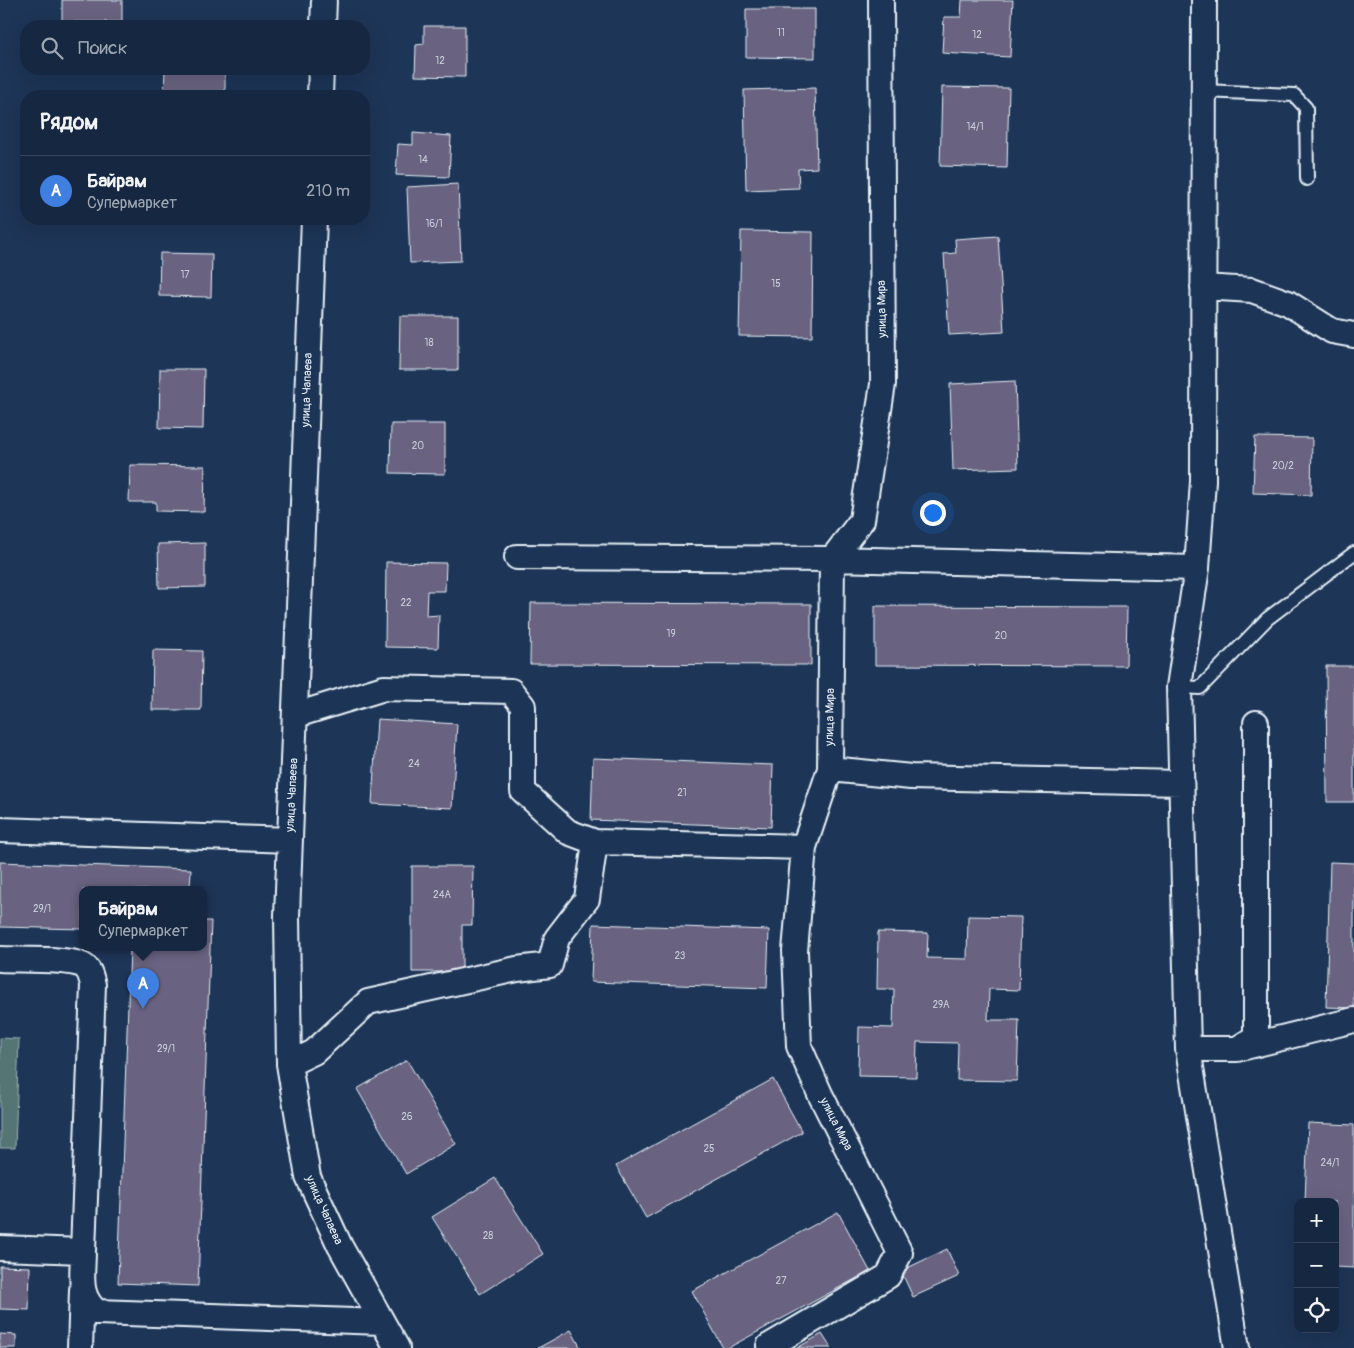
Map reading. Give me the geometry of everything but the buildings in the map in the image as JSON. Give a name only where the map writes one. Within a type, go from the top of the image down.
[{"type":"street","points":[[323,20],[324,0]]},
{"type":"street","name":"улица Мира","points":[[769,1346],[888,1276],[900,1253],[820,1094],[799,1046],[795,951],[804,847],[830,770],[832,559],[862,520],[883,384],[881,0]]},
{"type":"street","points":[[1204,0],[1203,481],[1197,568],[1179,687],[1181,783],[1188,1049],[1237,1348]]},
{"type":"street","points":[[320,90],[321,75]]},
{"type":"street","name":"улица Чапаева","points":[[314,225],[287,916],[289,1064],[308,1177],[340,1246],[397,1348]]},
{"type":"street","points":[[1204,287],[1252,290],[1288,303],[1332,331],[1354,335]]},
{"type":"street","points":[[517,557],[832,559],[1197,568]]},
{"type":"street","points":[[296,715],[384,688],[511,692],[523,706],[523,791],[568,832],[595,842],[804,847]]},
{"type":"street","points":[[1237,1049],[1256,1037],[1256,723]]},
{"type":"street","points":[[830,770],[911,777],[1181,783]]},
{"type":"street","points":[[0,830],[290,840]]},
{"type":"street","points":[[289,1064],[314,1052],[368,1002],[517,969],[550,965],[557,938],[587,899],[595,842]]},
{"type":"street","points":[[0,960],[71,962],[83,965],[91,973],[93,985],[80,1348]]},
{"type":"street","points":[[1188,1049],[1237,1049],[1354,1020]]},
{"type":"street","points":[[0,1248],[84,1251]]},
{"type":"street","points":[[82,1290],[87,1303],[97,1312],[382,1322]]},
{"type":"lane","points":[[1204,91],[1294,95],[1306,108],[1307,179]]},
{"type":"lane","points":[[1179,687],[1200,688],[1267,619],[1354,553]]},
{"type":"green space","points":[[0,1038],[19,1039],[15,1148],[0,1148]]},
{"type":"place","name":"Байрам","points":[[143,1009]]}]
